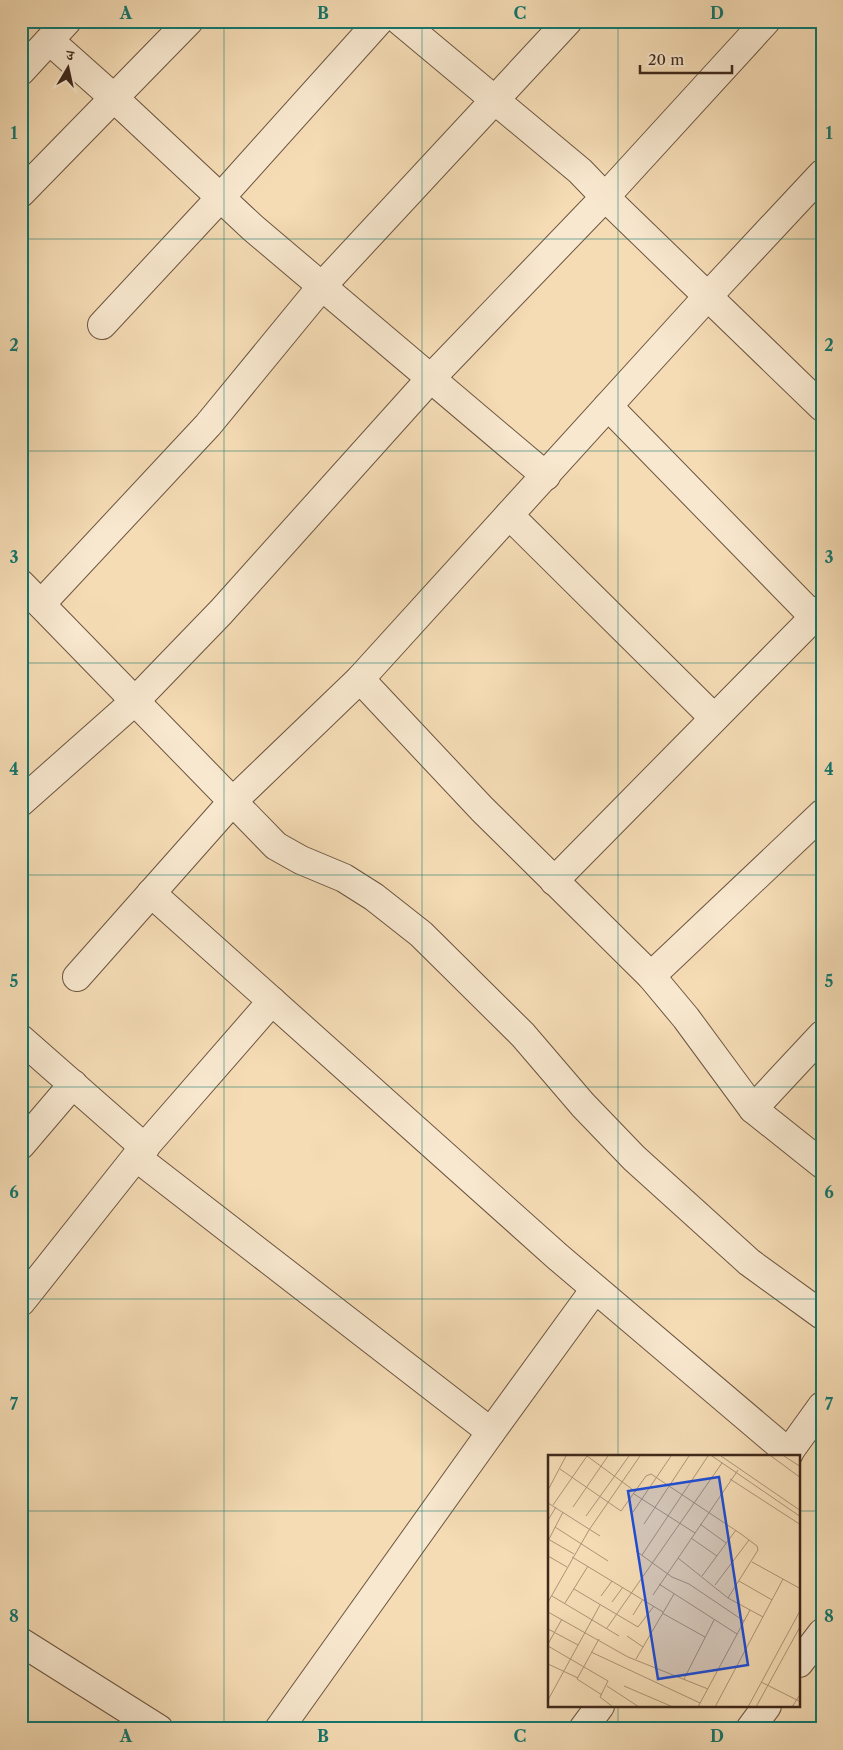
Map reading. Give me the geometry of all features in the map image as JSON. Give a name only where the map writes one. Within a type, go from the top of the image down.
[{"type":"street","points":[[21,193],[189,21]]},
{"type":"street","points":[[102,325],[221,197],[379,21]]},
{"type":"street","points":[[400,21],[580,171],[822,407]]},
{"type":"street","points":[[41,604],[208,425],[322,286],[568,21]]},
{"type":"street","points":[[21,802],[135,701],[222,612],[431,378],[605,197],[766,21]]},
{"type":"street","points":[[21,71],[59,31],[114,98],[253,228],[546,476]]},
{"type":"street","points":[[77,977],[232,802],[360,679],[708,296],[822,174]]},
{"type":"street","points":[[554,881],[818,613],[608,406]]},
{"type":"street","points":[[509,516],[714,718]]},
{"type":"street","points":[[21,584],[276,846],[301,860],[344,878],[374,897],[421,934],[523,1035],[582,1105],[634,1158],[749,1262],[822,1315]]},
{"type":"street","points":[[360,679],[482,809],[651,976],[686,1018],[753,1109],[822,1164]]},
{"type":"street","points":[[651,976],[822,814]]},
{"type":"street","points":[[152,893],[595,1289],[787,1455],[822,1406]]},
{"type":"street","points":[[21,1302],[140,1153],[272,1001]]},
{"type":"street","points":[[753,1109],[822,1035]]},
{"type":"street","points":[[21,1038],[73,1084],[140,1153],[491,1432]]},
{"type":"street","points":[[21,1145],[73,1084]]},
{"type":"street","points":[[279,1729],[595,1289]]},
{"type":"street","points":[[800,1662],[822,1633]]},
{"type":"street","points":[[21,1642],[159,1729]]},
{"type":"street","points":[[583,1729],[599,1708]]},
{"type":"street","points":[[750,1729],[766,1708]]}]
